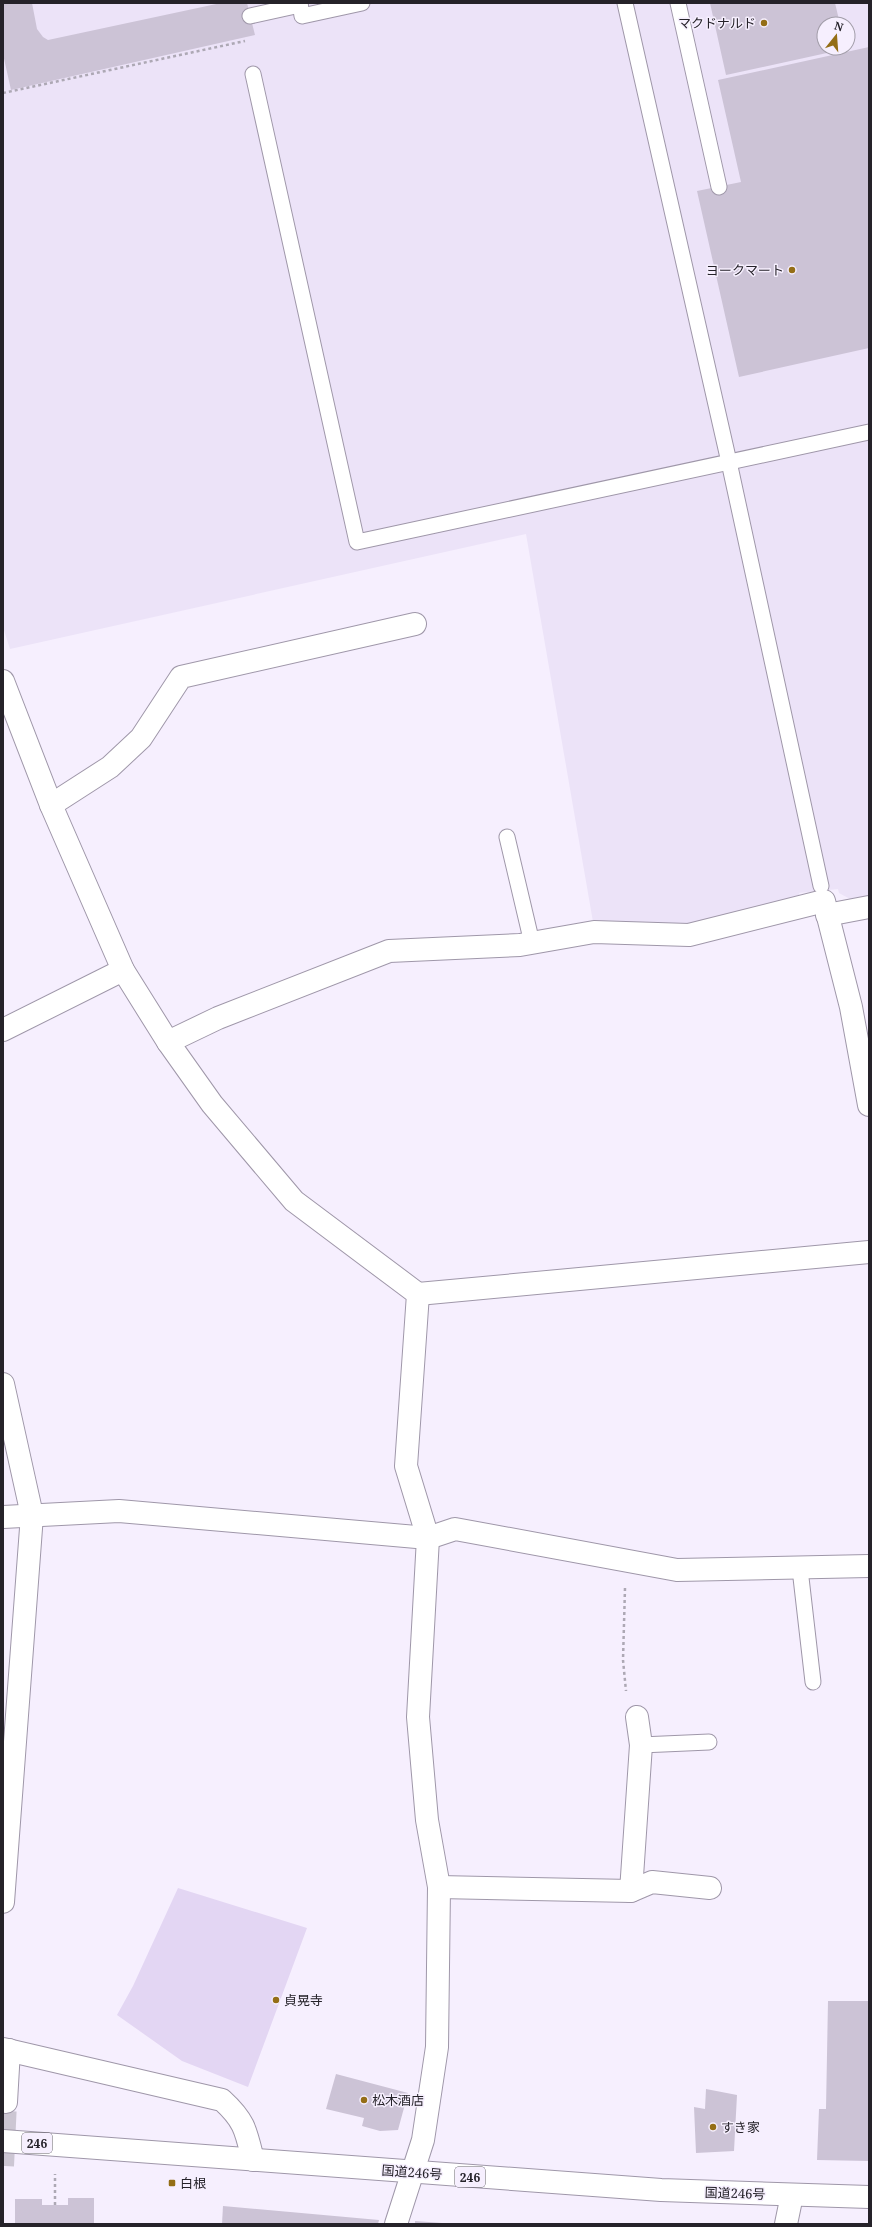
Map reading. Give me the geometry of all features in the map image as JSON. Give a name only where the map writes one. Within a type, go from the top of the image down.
[{"type":"main road","points":[[51,805],[110,767],[141,738],[181,678],[415,624]]},
{"type":"main road","points":[[3,681],[51,805],[123,970],[168,1042],[212,1104],[294,1201],[418,1294],[869,1252]]},
{"type":"main road","points":[[168,1042],[218,1018],[389,951],[532,943],[594,932],[688,934],[824,901],[851,1008],[869,1105]]},
{"type":"main road","points":[[828,915],[869,907]]},
{"type":"main road","points":[[3,1030],[123,970]]},
{"type":"main road","points":[[396,2224],[423,2140],[437,2047],[439,1887],[427,1820],[418,1717],[428,1538],[406,1466],[418,1294]]},
{"type":"main road","points":[[3,1384],[32,1515],[3,1902]]},
{"type":"main road","points":[[3,1517],[119,1511],[428,1538],[455,1528],[677,1570],[800,1569],[869,1566]]},
{"type":"main road","points":[[631,1891],[641,1745],[632,1708]]},
{"type":"main road","points":[[439,1887],[631,1891],[652,1882],[710,1888]]},
{"type":"main road","points":[[6,2102],[6,2050],[222,2100],[235,2112],[245,2127],[253,2160]]},
{"type":"main road","name":"国道246号","points":[[3,2141],[661,2190],[869,2197]]},
{"type":"main road","points":[[786,2224],[792,2195]]},
{"type":"lane","points":[[250,16],[300,4],[302,16],[362,3]]},
{"type":"lane","points":[[625,3],[729,462],[821,886]]},
{"type":"lane","points":[[678,3],[719,187]]},
{"type":"lane","points":[[253,74],[358,542],[869,432]]},
{"type":"lane","points":[[507,837],[532,943]]},
{"type":"lane","points":[[800,1569],[813,1682]]},
{"type":"lane","points":[[641,1745],[709,1742]]},
{"type":"path","points":[[3,93],[249,40]]},
{"type":"path","points":[[625,1560],[623,1660],[632,1708]]},
{"type":"path","points":[[55,2205],[56,2172]]},
{"type":"shaded area","points":[[3,3],[869,3],[869,895],[850,899],[839,893],[838,889],[799,893],[800,898],[691,924],[593,922],[526,534],[10,649],[3,627]]},
{"type":"shaded area","points":[[178,1888],[307,1928],[248,2087],[182,2061],[117,2015],[133,1986]]},
{"type":"building","points":[[3,3],[32,3],[37,29],[43,37],[48,40],[221,3],[247,3],[255,35],[11,90],[3,54]]},
{"type":"building","points":[[710,3],[835,3],[838,16],[816,16],[816,55],[726,75]]},
{"type":"building","name":"ヨークマート","points":[[869,47],[869,348],[739,377],[697,191],[741,182],[718,80],[828,56],[856,56],[856,50]]},
{"type":"building","points":[[828,2001],[869,2001],[869,2161],[817,2160],[819,2109],[826,2109]]},
{"type":"building","points":[[336,2074],[408,2093],[398,2130],[380,2131],[362,2126],[364,2118],[326,2109]]},
{"type":"building","points":[[706,2089],[737,2095],[734,2151],[696,2153],[694,2107],[705,2109]]},
{"type":"building","points":[[68,2198],[94,2198],[94,2224],[15,2224],[15,2199],[42,2199],[42,2205],[68,2205]]},
{"type":"building","points":[[223,2206],[379,2220],[378,2224],[222,2224]]},
{"type":"building","points":[[415,2221],[442,2223],[442,2224],[415,2224]]},
{"type":"tunnel","points":[[3,2166],[6,2102]]},
{"type":"place","name":"マクドナルド","points":[[764,23]]},
{"type":"place","name":"ヨークマート","points":[[792,270]]},
{"type":"place","name":"貞晃寺","points":[[276,2000]]},
{"type":"place","name":"松木酒店","points":[[364,2100]]},
{"type":"place","name":"すき家","points":[[713,2127]]},
{"type":"place","name":"白根","points":[[172,2183]]}]
